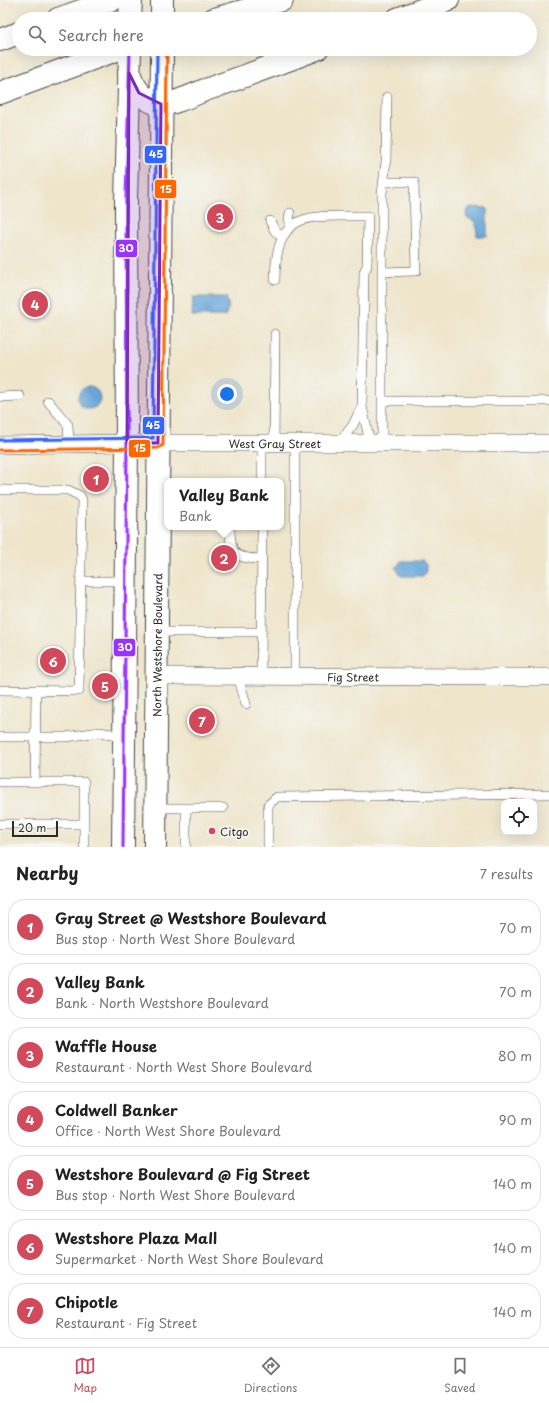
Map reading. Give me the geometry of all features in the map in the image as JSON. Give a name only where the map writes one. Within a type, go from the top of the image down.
[{"type":"main road","points":[[78,12],[112,0]]},
{"type":"main road","points":[[130,12],[131,0]]},
{"type":"main road","points":[[162,0],[162,12]]},
{"type":"main road","points":[[239,12],[282,0]]},
{"type":"main road","points":[[416,12],[448,0]]},
{"type":"main road","points":[[0,40],[12,36]]},
{"type":"main road","points":[[0,94],[99,56]]},
{"type":"main road","points":[[123,847],[128,442],[126,201],[130,56]]},
{"type":"main road","name":"North Westshore Boulevard","points":[[155,847],[162,56]]},
{"type":"main road","points":[[129,73],[139,93],[149,101],[161,104],[187,97],[298,56]]},
{"type":"street","name":"West Gray Street","points":[[0,445],[128,442],[549,443]]},
{"type":"street","name":"Fig Street","points":[[156,676],[549,677]]},
{"type":"lane","points":[[376,443],[382,401],[382,194],[384,182],[387,96]]},
{"type":"lane","points":[[382,272],[416,270],[414,182],[384,182]]},
{"type":"lane","points":[[290,213],[289,219],[291,225]]},
{"type":"lane","points":[[275,280],[275,260],[282,237],[291,225],[302,220],[316,217],[368,216],[368,266],[364,272],[362,406],[376,443]]},
{"type":"lane","points":[[270,221],[275,231],[282,237]]},
{"type":"lane","points":[[262,478],[268,443],[275,334]]},
{"type":"lane","points":[[0,397],[20,396]]},
{"type":"lane","points":[[48,401],[68,425],[70,444]]},
{"type":"lane","points":[[382,401],[549,401]]},
{"type":"lane","points":[[339,443],[353,425],[362,406]]},
{"type":"lane","points":[[295,442],[295,676]]},
{"type":"lane","points":[[0,490],[68,490],[80,496],[82,500],[79,691],[0,690]]},
{"type":"lane","points":[[230,530],[230,545],[239,556],[262,559]]},
{"type":"lane","points":[[261,676],[262,530]]},
{"type":"lane","points":[[81,581],[126,581]]},
{"type":"lane","points":[[156,632],[261,632]]},
{"type":"lane","points":[[238,676],[246,704]]},
{"type":"lane","points":[[35,782],[36,690]]},
{"type":"lane","points":[[0,737],[66,737],[99,732],[124,736]]},
{"type":"lane","points":[[0,782],[84,782],[84,847]]},
{"type":"lane","points":[[268,847],[268,805],[277,797],[549,794]]},
{"type":"lane","points":[[155,808],[223,808]]},
{"type":"lane","points":[[186,808],[186,847]]},
{"type":"lane","points":[[0,824],[84,824]]},
{"type":"highlighted area","points":[[129,73],[139,93],[161,104],[158,443],[127,443]]},
{"type":"water","points":[[470,207],[487,208],[487,236],[477,236],[476,222],[466,217],[467,211]]},
{"type":"water","points":[[193,297],[226,297],[229,307],[225,316],[192,316]]},
{"type":"water","points":[[89,387],[97,390],[100,398],[97,406],[89,409],[81,406],[78,398],[81,390]]},
{"type":"water","points":[[401,561],[423,561],[426,565],[426,571],[423,576],[401,576],[396,568]]},
{"type":"transit line","name":"30","points":[[123,847],[127,443],[126,201],[130,56]]},
{"type":"transit line","name":"45","points":[[0,440],[153,438],[157,56]]},
{"type":"transit line","name":"15","points":[[0,450],[158,448],[163,445],[167,56]]},
{"type":"place","name":"Waffle House","points":[[220,217]]},
{"type":"place","name":"Coldwell Banker","points":[[35,304]]},
{"type":"place","name":"Gray Street @ Westshore Boulevard","points":[[96,479]]},
{"type":"place","name":"Valley Bank","points":[[224,558]]},
{"type":"place","name":"Westshore Plaza Mall","points":[[53,661]]},
{"type":"place","name":"Westshore Boulevard @ Fig Street","points":[[105,686]]},
{"type":"place","name":"Chipotle","points":[[202,721]]},
{"type":"place","name":"Citgo","points":[[212,831]]}]
